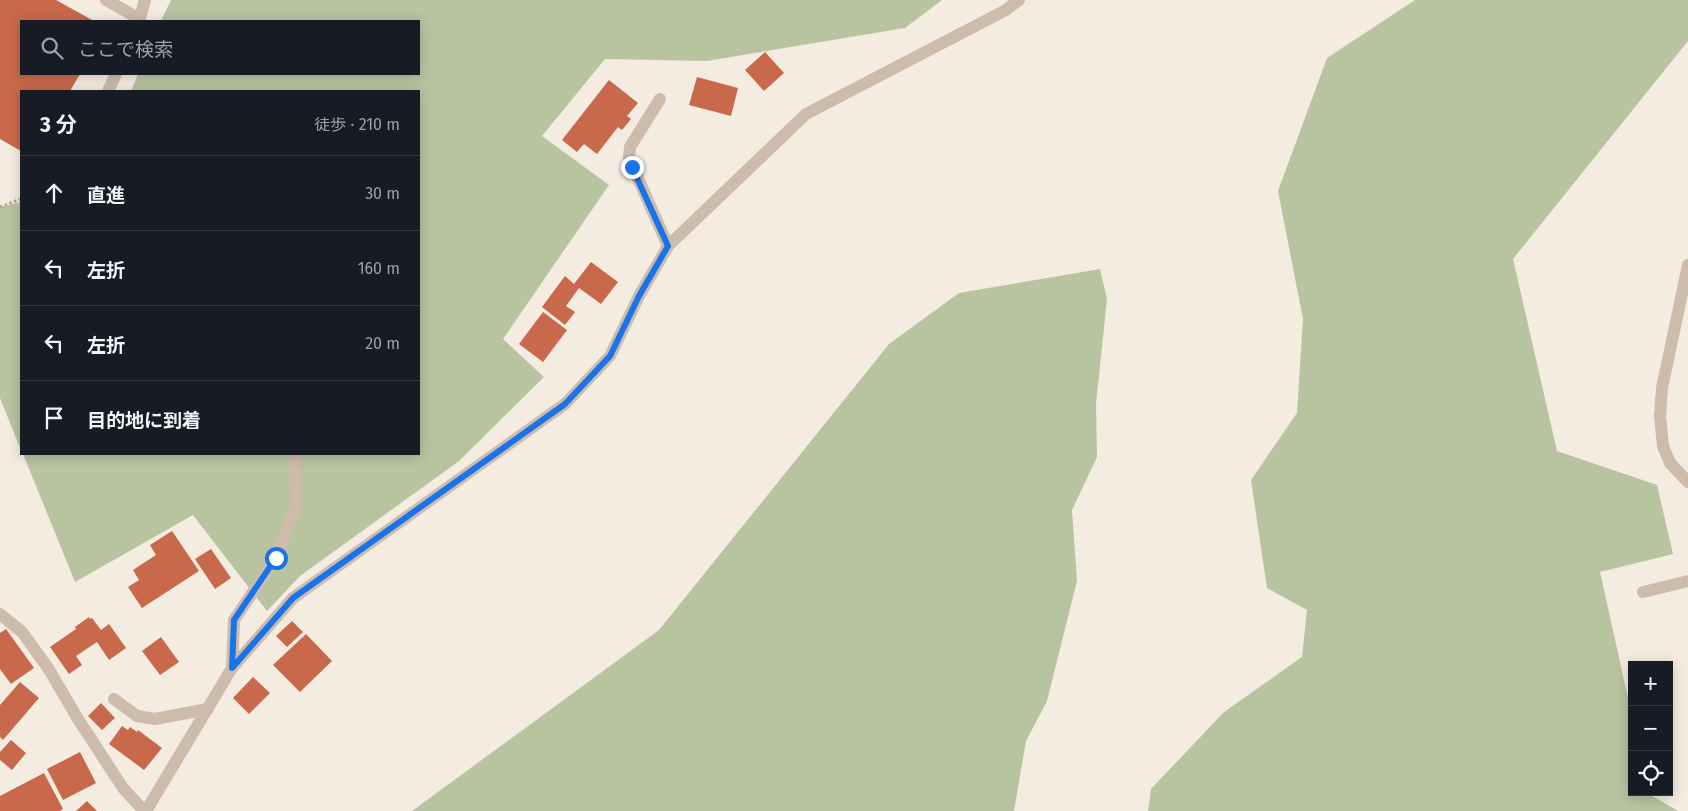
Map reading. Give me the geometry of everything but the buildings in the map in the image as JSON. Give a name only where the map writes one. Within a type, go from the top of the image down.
[{"type":"street","points":[[106,0],[139,20],[145,0]]},
{"type":"street","points":[[0,614],[22,632],[48,668],[78,719],[123,788],[145,811],[232,668],[293,598],[565,404],[610,356],[639,296],[668,246],[806,114],[1006,10],[1019,0]]},
{"type":"street","points":[[108,90],[116,75]]},
{"type":"street","points":[[660,99],[630,147],[629,158],[668,246]]},
{"type":"street","points":[[1688,265],[1662,388],[1660,416],[1663,446],[1670,463],[1688,482]]},
{"type":"street","points":[[232,668],[234,620],[276,558],[296,507],[295,455]]},
{"type":"street","points":[[1643,592],[1688,581]]},
{"type":"street","points":[[114,699],[138,716],[155,719],[208,709]]},
{"type":"path","points":[[0,207],[20,199]]},
{"type":"green space","points":[[171,0],[942,0],[905,28],[707,61],[605,59],[542,136],[609,185],[503,339],[544,377],[459,461],[300,576],[267,611],[193,515],[75,582],[23,455],[420,455],[420,90],[131,90],[138,75],[420,75],[420,20],[161,20]]},
{"type":"green space","points":[[1415,0],[1688,0],[1688,41],[1513,259],[1557,451],[1657,485],[1673,554],[1600,572],[1628,698],[1628,796],[1652,796],[1678,811],[1148,811],[1151,789],[1224,712],[1302,657],[1307,610],[1267,588],[1251,480],[1297,413],[1303,319],[1278,191],[1327,58]]},
{"type":"green space","points":[[20,202],[20,448],[0,398],[0,207]]},
{"type":"green space","points":[[1100,269],[1107,299],[1096,404],[1097,457],[1072,510],[1077,581],[1047,701],[1026,741],[1014,811],[412,811],[659,630],[889,344],[959,293]]},
{"type":"route","points":[[276,558],[234,620],[232,668],[293,598],[565,404],[610,356],[639,296],[668,246],[632,167]]}]
